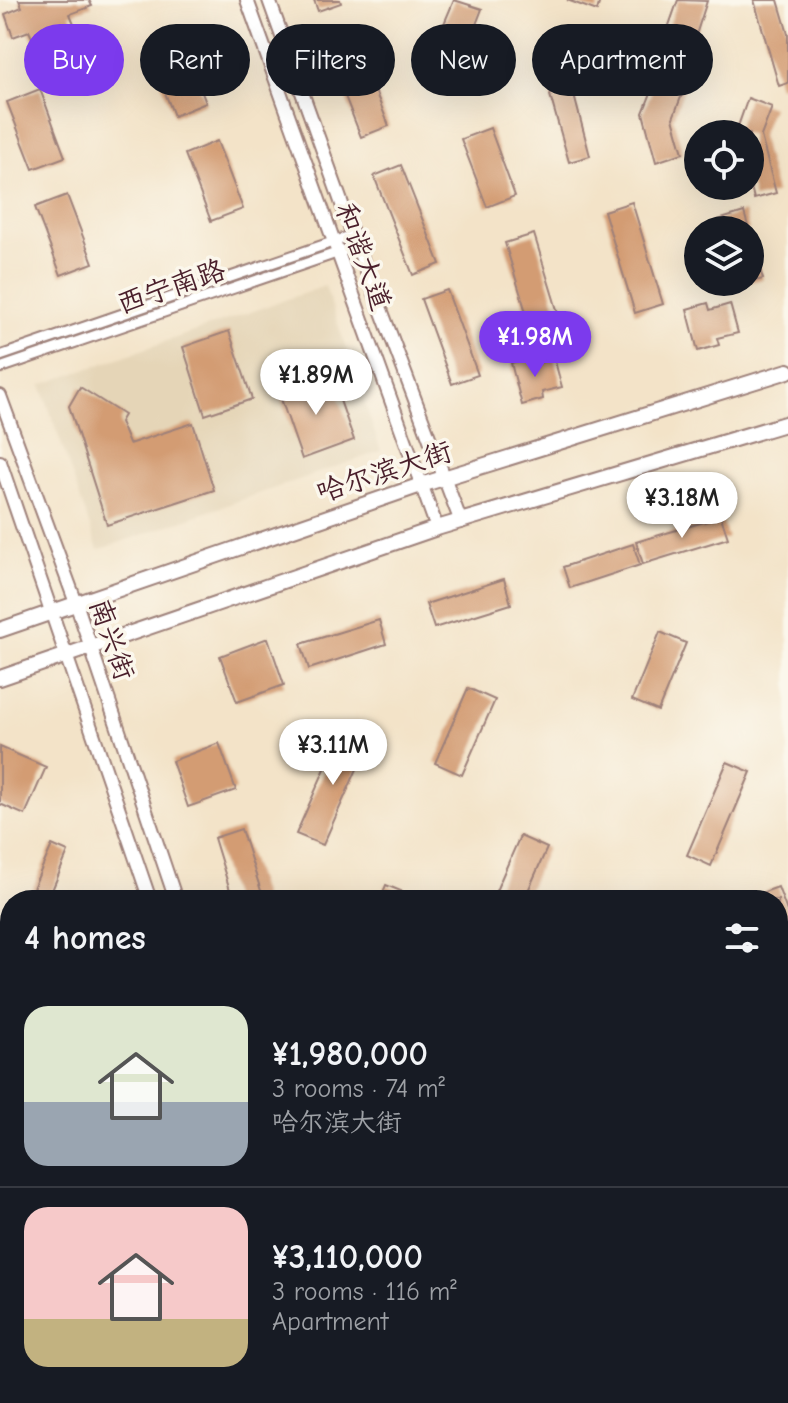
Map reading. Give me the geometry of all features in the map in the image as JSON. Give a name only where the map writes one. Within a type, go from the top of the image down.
[{"type":"main road","name":"和谐大道","points":[[247,0],[437,528]]},
{"type":"main road","name":"和谐大道","points":[[269,0],[355,241],[461,522]]},
{"type":"main road","name":"哈尔滨大街","points":[[0,630],[421,485],[788,371]]},
{"type":"main road","name":"南兴街","points":[[0,396],[76,603],[173,890]]},
{"type":"main road","points":[[0,678],[437,528],[788,423]]},
{"type":"main road","name":"南兴街","points":[[0,462],[147,890]]},
{"type":"street","name":"西宁南路","points":[[0,356],[355,241]]},
{"type":"street","name":"西宁南路","points":[[0,368],[336,247]]},
{"type":"shaded area","points":[[325,286],[381,451],[98,550],[41,385]]},
{"type":"building","points":[[19,0],[89,0],[92,6],[70,14],[74,24],[24,24],[24,33],[13,37],[5,14],[22,7]]},
{"type":"building","points":[[314,0],[340,0],[341,3],[318,11]]},
{"type":"building","points":[[454,0],[482,9],[476,24],[444,24]]},
{"type":"building","points":[[567,0],[600,0],[597,11]]},
{"type":"building","points":[[678,0],[707,1],[700,24],[670,24]]},
{"type":"building","points":[[754,0],[778,0],[788,34],[788,83],[779,86]]},
{"type":"building","points":[[24,95],[43,96],[65,157],[33,169],[7,102]]},
{"type":"building","points":[[166,96],[203,96],[206,103],[174,116]]},
{"type":"building","points":[[345,96],[377,96],[389,126],[361,137]]},
{"type":"building","points":[[550,96],[576,96],[590,156],[569,162]]},
{"type":"building","points":[[650,96],[681,96],[673,118],[683,153],[656,162],[643,113]]},
{"type":"building","points":[[748,98],[772,107],[764,128],[764,120],[740,120]]},
{"type":"building","points":[[490,128],[515,196],[487,207],[461,139]]},
{"type":"building","points":[[217,141],[243,209],[211,221],[185,154]]},
{"type":"building","points":[[764,147],[776,193],[764,196]]},
{"type":"building","points":[[401,165],[440,264],[413,275],[374,176]]},
{"type":"building","points":[[67,195],[93,263],[61,275],[35,207]]},
{"type":"building","points":[[632,202],[663,304],[635,313],[604,211]]},
{"type":"building","points":[[534,234],[565,336],[536,345],[505,243]]},
{"type":"building","points":[[447,290],[478,375],[452,384],[421,299]]},
{"type":"building","points":[[708,303],[710,310],[730,304],[738,333],[717,338],[719,345],[698,351],[687,309]]},
{"type":"building","points":[[229,331],[252,399],[205,415],[183,347]]},
{"type":"building","points":[[532,357],[534,364],[554,358],[562,387],[542,392],[543,399],[522,405],[511,363]]},
{"type":"building","points":[[331,375],[354,440],[302,459],[279,393]]},
{"type":"building","points":[[80,387],[124,415],[120,422],[129,444],[193,423],[214,490],[107,525],[69,406]]},
{"type":"building","points":[[721,517],[728,538],[643,564],[636,542]]},
{"type":"building","points":[[633,544],[640,565],[570,588],[563,567]]},
{"type":"building","points":[[504,579],[511,604],[434,628],[426,604]]},
{"type":"building","points":[[379,620],[386,644],[309,669],[301,644]]},
{"type":"building","points":[[660,632],[686,643],[658,711],[632,700]]},
{"type":"building","points":[[268,638],[284,685],[237,702],[220,656]]},
{"type":"building","points":[[468,688],[495,700],[462,775],[435,763]]},
{"type":"building","points":[[343,728],[370,740],[323,845],[296,834]]},
{"type":"building","points":[[219,743],[236,790],[188,807],[172,761]]},
{"type":"building","points":[[0,747],[46,767],[25,815],[0,804]]},
{"type":"building","points":[[727,762],[751,772],[711,866],[687,855]]},
{"type":"building","points":[[241,829],[261,890],[230,890],[214,838]]},
{"type":"building","points":[[520,836],[547,848],[528,890],[496,890]]},
{"type":"building","points":[[52,845],[68,852],[52,890],[32,890]]}]
